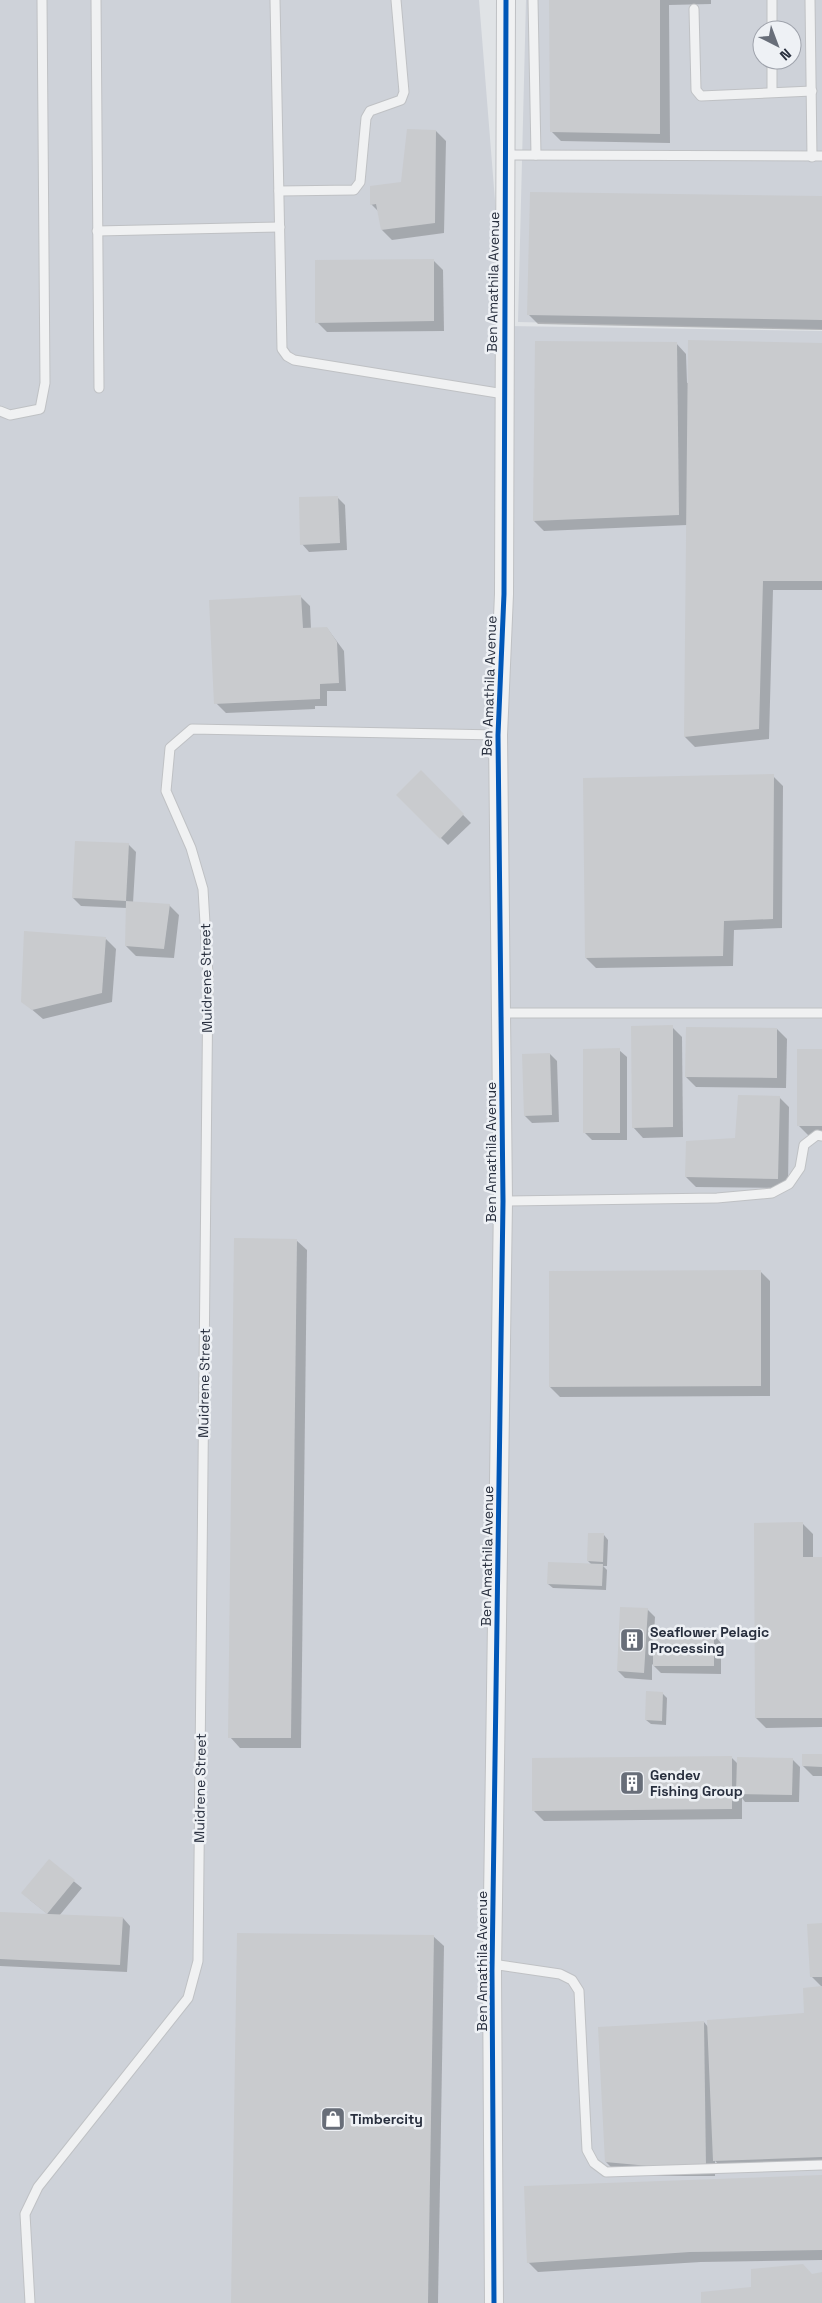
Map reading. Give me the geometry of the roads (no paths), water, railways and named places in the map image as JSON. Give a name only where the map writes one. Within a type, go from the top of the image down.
[{"type":"street","name":"Ben Amathila Avenue","points":[[494,2303],[492,1964],[504,1200],[498,735],[504,594],[506,0]]},
{"type":"lane","points":[[0,411],[10,415],[40,409],[45,383],[42,0]]},
{"type":"lane","points":[[96,0],[99,388]]},
{"type":"lane","points":[[275,0],[282,349],[287,356],[294,360],[504,394]]},
{"type":"lane","points":[[279,191],[354,190],[360,182],[366,118],[370,111],[401,100],[404,92],[396,0]]},
{"type":"lane","points":[[533,0],[536,155]]},
{"type":"lane","points":[[772,0],[772,20]]},
{"type":"lane","points":[[810,0],[812,156]]},
{"type":"lane","points":[[694,9],[696,90],[701,96],[812,90]]},
{"type":"lane","points":[[772,70],[772,92]]},
{"type":"lane","points":[[506,155],[822,156]]},
{"type":"lane","points":[[97,231],[280,227]]},
{"type":"lane","name":"Muidrene Street","points":[[30,2303],[25,2214],[38,2187],[188,1998],[198,1961],[208,975],[203,889],[191,848],[166,791],[170,748],[192,729],[498,735]]},
{"type":"lane","points":[[501,1013],[822,1013]]},
{"type":"lane","points":[[504,1200],[717,1198],[772,1193],[789,1184],[800,1168],[804,1145],[817,1135],[822,1136]]},
{"type":"lane","points":[[492,1964],[560,1974],[572,1980],[579,1991],[587,2150],[594,2163],[606,2172],[822,2165]]},
{"type":"place","name":"Seaflower Pelagic Processing","points":[[632,1640]]},
{"type":"place","name":"Gendev Fishing Group","points":[[632,1783]]},
{"type":"place","name":"Timbercity","points":[[333,2119]]}]
